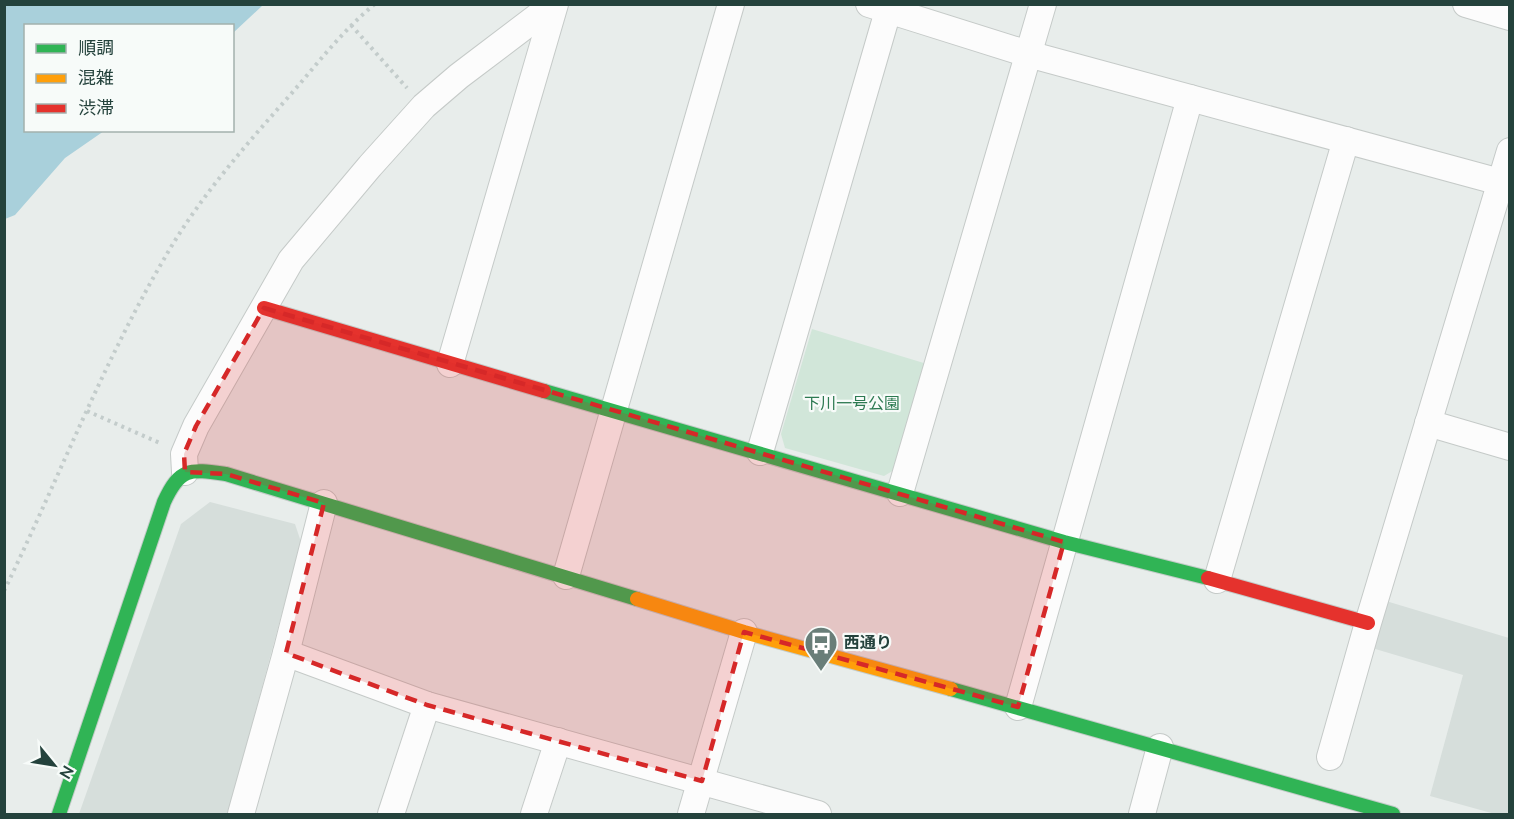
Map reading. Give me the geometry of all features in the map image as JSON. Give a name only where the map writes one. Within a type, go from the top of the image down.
[{"type":"street","points":[[59,814],[164,502],[184,463],[196,426],[291,260],[424,106],[459,76],[554,4]]},
{"type":"street","points":[[450,364],[554,4]]},
{"type":"street","points":[[566,576],[731,4]]},
{"type":"street","points":[[900,493],[1043,4]]},
{"type":"street","points":[[1466,4],[1509,17]]},
{"type":"street","points":[[760,452],[882,6],[1028,54],[1500,182]]},
{"type":"street","points":[[1018,707],[1190,98]]},
{"type":"street","points":[[1217,580],[1346,140]]},
{"type":"street","points":[[1330,756],[1509,152]]},
{"type":"street","points":[[264,308],[1064,542],[1217,580],[1368,623]]},
{"type":"street","points":[[1428,423],[1509,447]]},
{"type":"street","points":[[184,463],[566,576],[744,632],[1160,747],[1328,801],[1393,814]]},
{"type":"street","points":[[241,814],[286,653],[324,503]]},
{"type":"street","points":[[691,814],[744,632]]},
{"type":"street","points":[[286,653],[427,705],[818,814]]},
{"type":"street","points":[[391,814],[427,705]]},
{"type":"street","points":[[534,814],[558,741]]},
{"type":"street","points":[[1142,814],[1160,747]]},
{"type":"path","points":[[4,591],[113,352],[164,258],[202,201],[253,136],[351,25],[375,4]]},
{"type":"path","points":[[351,25],[424,106]]},
{"type":"path","points":[[87,411],[184,463]]},
{"type":"highlighted area","points":[[264,308],[1064,542],[1018,707],[744,632],[702,781],[427,705],[286,653],[324,503],[226,474],[185,472],[184,454],[196,426]]},
{"type":"shaded area","points":[[210,502],[295,524],[301,542],[228,814],[79,814],[181,524]]},
{"type":"shaded area","points":[[1386,601],[1509,638],[1509,814],[1495,814],[1430,796],[1463,675],[1372,648]]},
{"type":"green space","name":"下川一号公園","points":[[812,329],[927,364],[899,467],[884,476],[785,448],[781,434]]},
{"type":"water","points":[[5,4],[263,4],[234,32],[234,24],[24,24],[24,132],[103,132],[65,158],[15,215],[5,219]]},
{"type":"traffic: fast","points":[[544,391],[1064,542],[1208,578]]},
{"type":"traffic: fast","points":[[59,814],[164,502],[175,482],[187,473],[203,471],[226,474],[637,599]]},
{"type":"traffic: fast","points":[[951,689],[1393,814]]},
{"type":"traffic: slow","points":[[637,599],[744,632],[951,689]]},
{"type":"traffic: jam","points":[[264,308],[544,391]]},
{"type":"traffic: jam","points":[[1208,578],[1368,623]]},
{"type":"place","name":"西通り","points":[[821,672]]}]
